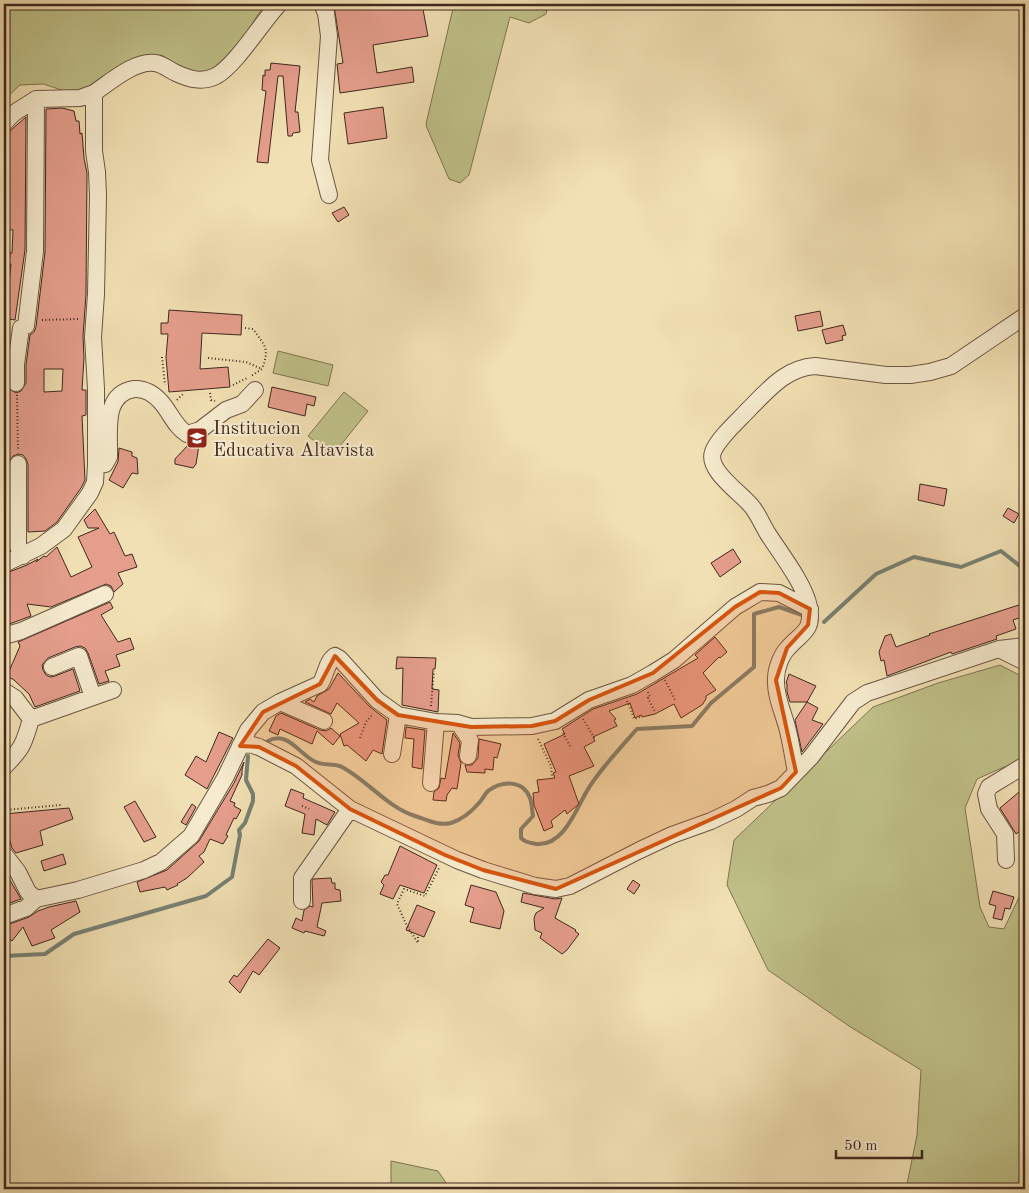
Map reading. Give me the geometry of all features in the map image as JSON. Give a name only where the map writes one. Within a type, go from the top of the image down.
[{"type":"street","points":[[4,123],[14,113],[36,99],[80,98],[94,93],[118,78],[124,71],[144,64],[155,63],[201,81],[217,75],[231,63],[279,4]]},
{"type":"street","points":[[322,4],[326,13],[329,36],[320,160],[329,195]]},
{"type":"street","points":[[4,564],[23,556],[64,529],[90,493],[95,482],[96,389],[93,337],[98,251],[98,196],[94,151],[94,93]]},
{"type":"street","points":[[16,383],[16,364],[35,251],[36,99]]},
{"type":"street","points":[[796,772],[776,680],[779,665],[787,648],[804,634],[808,625],[810,609],[807,595],[753,507],[731,487],[713,464],[713,452],[727,432],[775,383],[804,366],[886,375],[910,375],[930,372],[951,366],[1025,316]]},
{"type":"street","points":[[96,465],[105,464],[109,457],[110,409],[122,392],[136,389],[151,394],[162,403],[179,428],[187,434],[200,430],[226,410],[242,404],[255,390]]},
{"type":"street","points":[[18,464],[18,547],[23,556]]},
{"type":"street","points":[[462,729],[470,727],[532,726],[556,721],[589,700],[643,679],[660,669],[674,660],[735,607],[760,592],[779,593],[810,609]]},
{"type":"street","points":[[4,636],[21,631],[105,594]]},
{"type":"street","points":[[240,746],[254,745],[296,766],[350,809],[445,855],[483,870],[534,886],[556,889],[570,886],[672,835],[711,821],[753,798],[781,788],[811,756],[853,702],[867,693],[998,650],[1025,646]]},
{"type":"street","points":[[998,650],[1025,662]]},
{"type":"street","points":[[52,667],[79,656],[93,697]]},
{"type":"street","points":[[4,916],[26,908],[36,899],[78,890],[144,870],[161,862],[191,836],[225,778],[248,730],[263,712],[320,684],[329,661],[335,656],[340,659],[377,700],[398,715],[462,729],[486,739]]},
{"type":"street","points":[[31,720],[112,690]]},
{"type":"street","points":[[4,691],[15,698],[31,720]]},
{"type":"street","points":[[280,702],[324,720]]},
{"type":"street","points":[[392,754],[398,715]]},
{"type":"street","points":[[7,760],[19,752],[26,738],[31,720]]},
{"type":"street","points":[[431,783],[432,721]]},
{"type":"street","points":[[462,729],[470,740],[468,756]]},
{"type":"street","points":[[1006,860],[1005,834],[990,808],[986,794],[989,787],[1025,765]]},
{"type":"street","points":[[302,901],[302,878],[350,809]]},
{"type":"street","points":[[4,854],[18,872],[28,892],[36,899]]},
{"type":"path","points":[[23,327],[43,320],[94,319]]},
{"type":"path","points":[[233,385],[262,368],[267,355],[264,346],[253,329],[245,328]]},
{"type":"path","points":[[162,357],[165,393]]},
{"type":"path","points":[[208,358],[246,362],[262,368]]},
{"type":"path","points":[[16,383],[18,464]]},
{"type":"path","points":[[660,669],[675,700]]},
{"type":"path","points":[[432,721],[434,671]]},
{"type":"path","points":[[643,679],[654,712]]},
{"type":"path","points":[[622,687],[634,719],[640,717]]},
{"type":"path","points":[[360,738],[366,722],[377,710],[377,700]]},
{"type":"path","points":[[577,708],[595,739]]},
{"type":"path","points":[[556,721],[571,748]]},
{"type":"path","points":[[532,726],[551,766],[552,776]]},
{"type":"path","points":[[4,812],[5,810],[60,805]]},
{"type":"path","points":[[302,806],[309,809]]},
{"type":"path","points":[[418,937],[418,943],[407,926],[397,904],[404,889],[425,896],[445,855]]},
{"type":"highlighted area","points":[[760,592],[779,593],[810,609],[808,625],[787,648],[776,680],[796,772],[781,788],[556,889],[483,870],[445,855],[350,809],[296,766],[259,747],[240,746],[263,712],[320,684],[335,656],[377,700],[398,715],[471,727],[532,726],[555,721],[589,700],[653,673],[735,607]]},
{"type":"green space","points":[[4,4],[265,4],[241,41],[215,72],[195,75],[176,67],[162,55],[143,58],[86,89],[71,93],[43,84],[20,85],[4,100]]},
{"type":"green space","points":[[454,4],[548,4],[546,14],[529,23],[510,17],[469,175],[460,183],[449,179],[426,124]]},
{"type":"green space","points":[[278,351],[333,365],[328,386],[273,373]]},
{"type":"green space","points":[[344,392],[368,411],[332,456],[308,436]]},
{"type":"green space","points":[[1000,665],[1025,678],[1025,768],[1004,767],[977,779],[965,808],[980,907],[989,927],[1004,929],[1022,891],[1025,890],[1025,1189],[906,1189],[917,1135],[921,1070],[849,1026],[768,970],[727,885],[734,840],[873,707],[938,683]]},
{"type":"green space","points":[[391,1161],[438,1171],[450,1189],[391,1189]]},
{"type":"building","points":[[350,4],[422,4],[428,36],[373,45],[377,73],[412,67],[414,82],[340,93],[337,64],[343,63],[334,6]]},
{"type":"building","points":[[271,63],[300,66],[295,112],[298,112],[300,132],[288,136],[283,76],[278,76],[268,163],[257,162],[266,91],[262,90],[263,75],[265,76],[265,70],[270,70]]},
{"type":"building","points":[[383,107],[387,138],[348,144],[344,113]]},
{"type":"building","points":[[62,108],[74,111],[76,121],[79,121],[80,134],[82,133],[87,173],[86,294],[82,390],[86,390],[86,415],[82,416],[85,480],[57,522],[45,531],[28,532],[28,464],[23,455],[13,456],[8,464],[9,551],[4,553],[4,364],[6,364],[6,383],[8,388],[16,393],[21,391],[26,383],[30,335],[36,327],[45,252],[46,109]],"holes":[[[44,369],[63,369],[62,391],[44,392]]]},
{"type":"building","points":[[26,117],[25,250],[15,320],[4,318],[4,288],[8,289],[13,230],[4,229],[4,133],[11,130]]},
{"type":"building","points":[[344,207],[349,215],[338,222],[332,213]]},
{"type":"building","points":[[169,310],[242,315],[241,335],[202,333],[200,369],[228,367],[230,387],[169,392],[166,357],[168,334],[161,334],[161,323],[168,323]]},
{"type":"building","points":[[820,311],[823,326],[798,331],[795,316]]},
{"type":"building","points":[[843,325],[846,335],[842,336],[843,340],[826,344],[822,330]]},
{"type":"building","points":[[272,387],[316,397],[314,406],[307,404],[305,416],[268,407]]},
{"type":"building","points":[[197,441],[199,445],[196,464],[193,468],[175,464],[175,459],[189,444]]},
{"type":"building","points":[[119,448],[132,452],[132,456],[137,458],[138,474],[132,473],[123,488],[109,480],[118,462]]},
{"type":"building","points":[[920,484],[947,489],[944,506],[918,500]]},
{"type":"building","points":[[1008,508],[1019,514],[1014,523],[1003,516]]},
{"type":"building","points":[[95,509],[110,534],[114,532],[125,556],[132,554],[137,567],[118,573],[123,584],[114,592],[111,586],[106,584],[51,607],[27,604],[31,616],[4,626],[4,574],[38,559],[36,562],[44,556],[46,557],[57,547],[71,577],[92,567],[78,537],[99,528],[88,528],[84,520]]},
{"type":"building","points":[[733,549],[741,562],[720,577],[711,563]]},
{"type":"building","points":[[110,602],[113,608],[101,615],[118,642],[130,638],[134,649],[116,655],[120,666],[105,671],[109,681],[99,684],[85,648],[75,647],[48,658],[42,665],[46,675],[50,677],[55,676],[73,669],[80,691],[35,707],[29,694],[7,676],[20,646],[18,642]]},
{"type":"building","points":[[1025,603],[1025,616],[1013,620],[1016,629],[996,636],[997,639],[952,654],[951,652],[887,676],[884,660],[881,661],[879,652],[885,636],[891,634],[896,647],[929,634]]},
{"type":"building","points":[[715,637],[727,652],[719,657],[703,673],[716,690],[706,696],[702,705],[681,718],[674,704],[655,714],[642,717],[641,715],[635,718],[630,703],[609,711],[616,719],[614,720],[617,726],[593,737],[595,741],[584,747],[594,766],[569,776],[579,804],[567,814],[565,810],[551,821],[553,827],[544,831],[534,805],[533,793],[539,792],[537,780],[555,778],[553,773],[556,772],[544,744],[565,734],[562,729],[593,709],[637,694],[698,658],[695,655]]},
{"type":"building","points":[[397,657],[436,658],[435,669],[433,669],[432,689],[439,690],[438,712],[402,705],[403,668],[396,669]]},
{"type":"building","points":[[338,673],[370,707],[387,720],[382,754],[373,750],[366,761],[347,745],[344,746],[340,734],[359,723],[337,703],[331,714],[305,702],[310,699],[314,702],[317,696],[329,689]]},
{"type":"building","points":[[789,674],[816,686],[807,702],[790,702],[786,683]]},
{"type":"building","points":[[807,702],[818,708],[812,720],[823,724],[802,752],[795,720]]},
{"type":"building","points":[[281,713],[320,730],[326,731],[331,728],[340,736],[333,745],[317,731],[312,744],[280,729],[278,735],[269,731],[276,716]]},
{"type":"building","points":[[406,727],[425,730],[422,769],[412,767],[414,739],[405,738]]},
{"type":"building","points":[[219,732],[233,738],[207,789],[185,775],[196,756],[206,762]]},
{"type":"building","points":[[453,733],[460,743],[458,755],[461,763],[457,789],[452,788],[447,795],[446,801],[433,800],[434,792],[439,788],[441,778],[445,779]]},
{"type":"building","points":[[479,739],[501,744],[497,758],[494,757],[493,770],[485,769],[485,773],[467,772],[465,765],[472,765],[478,758]]},
{"type":"building","points":[[244,762],[242,775],[230,801],[235,803],[234,806],[241,810],[236,819],[234,818],[223,844],[210,839],[204,852],[199,856],[204,862],[178,885],[167,890],[165,887],[140,892],[137,882],[167,870],[199,841],[234,783]]},
{"type":"building","points":[[1025,787],[1025,827],[1016,834],[1000,808]]},
{"type":"building","points":[[291,789],[304,794],[303,798],[335,812],[327,825],[316,819],[314,835],[302,833],[305,814],[285,806]]},
{"type":"building","points":[[135,801],[156,837],[144,842],[124,807]]},
{"type":"building","points":[[192,804],[196,807],[186,825],[181,822]]},
{"type":"building","points":[[69,808],[73,819],[40,831],[43,845],[16,853],[12,848],[4,814]]},
{"type":"building","points":[[400,846],[437,865],[424,893],[400,885],[393,899],[380,894],[384,885],[381,882],[385,875],[388,875]]},
{"type":"building","points":[[63,854],[66,864],[44,871],[41,861]]},
{"type":"building","points":[[4,870],[21,899],[4,905]]},
{"type":"building","points":[[331,878],[332,883],[335,883],[335,889],[340,890],[341,901],[322,903],[317,927],[326,931],[324,936],[305,931],[304,933],[292,928],[296,918],[302,921],[304,910],[310,906],[313,907],[313,879]]},
{"type":"building","points":[[633,880],[640,885],[634,894],[627,889]]},
{"type":"building","points":[[471,885],[496,892],[504,911],[500,929],[470,922],[474,908],[465,905]]},
{"type":"building","points":[[993,891],[1014,897],[1010,909],[1005,908],[1002,920],[993,918],[996,906],[989,904]]},
{"type":"building","points":[[523,893],[555,899],[562,898],[555,918],[576,930],[579,934],[562,954],[540,938],[542,933],[535,930],[534,918],[536,913],[544,908],[521,902]]},
{"type":"building","points":[[76,901],[80,912],[51,930],[55,938],[32,946],[23,927],[12,941],[4,935],[4,926],[49,907]]},
{"type":"building","points":[[417,905],[435,912],[424,937],[406,930]]},
{"type":"building","points":[[268,939],[280,948],[259,975],[253,971],[240,993],[229,982],[234,975],[237,977]]},
{"type":"waterway","points":[[824,622],[876,574],[914,557],[961,567],[1001,551],[1025,570]]},
{"type":"waterway","points":[[268,741],[275,738],[288,741],[316,762],[342,767],[395,807],[437,823],[455,822],[473,809],[488,791],[499,785],[517,785],[527,792],[533,816],[521,829],[521,838],[531,843],[548,843],[563,831],[595,779],[637,729],[692,726],[711,703],[754,667],[754,614],[779,607],[805,616]]},
{"type":"waterway","points":[[4,956],[45,954],[74,934],[206,896],[232,877],[240,835],[239,830],[245,823],[253,801],[253,794],[246,780],[248,756]]},
{"type":"place","name":"Institucion Educativa Altavista","points":[[197,438]]}]
